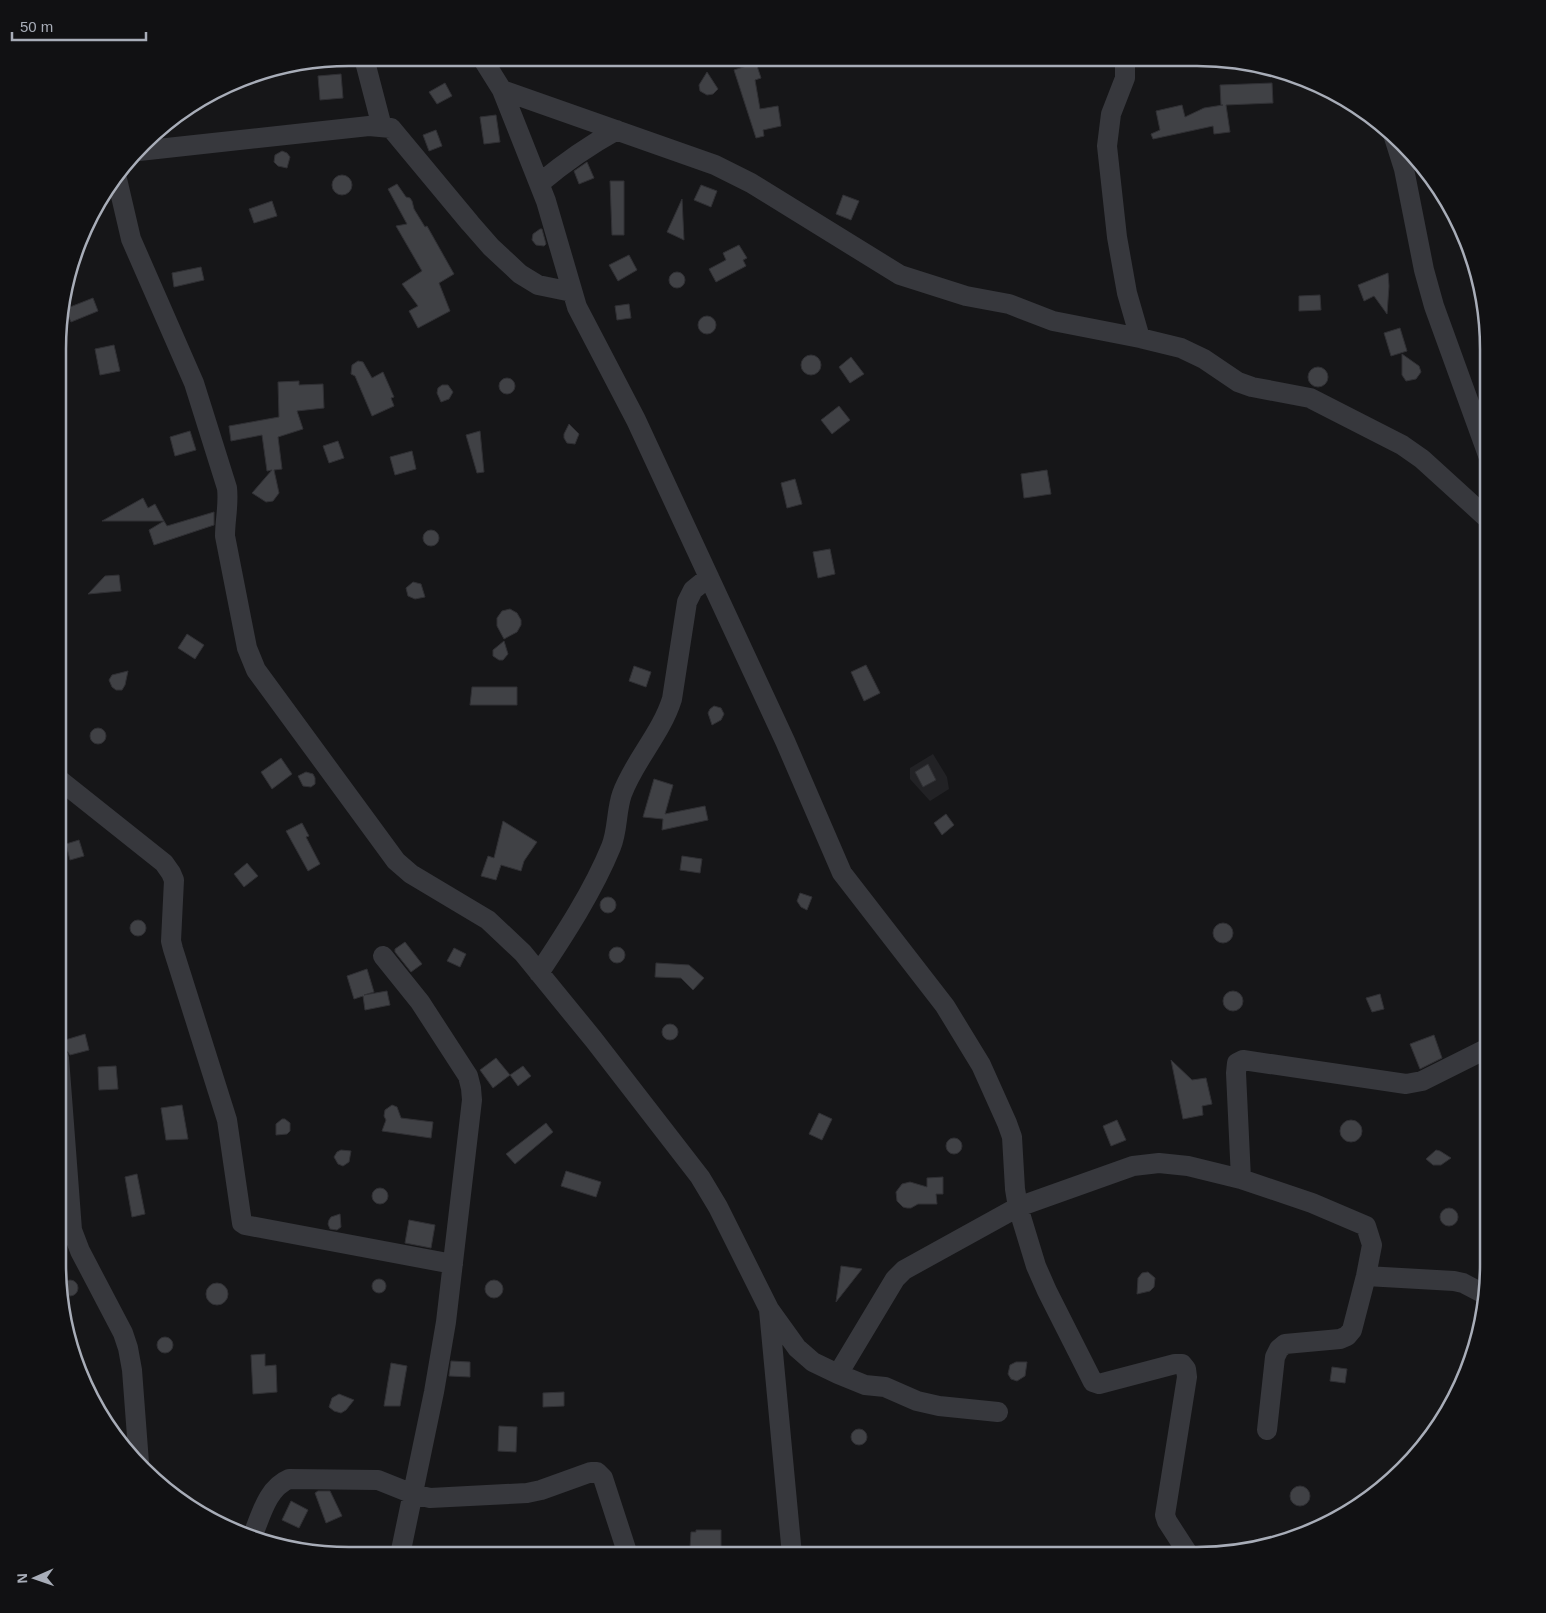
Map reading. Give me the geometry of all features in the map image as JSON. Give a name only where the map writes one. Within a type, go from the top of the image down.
[{"type":"street","points":[[366,66],[382,126]]},
{"type":"street","points":[[487,66],[502,90],[540,183],[555,226],[577,308],[636,420],[785,741],[842,873],[945,1006],[981,1065],[1012,1137],[1018,1207],[1036,1266],[1093,1382],[1099,1384],[1175,1364],[1182,1364],[1186,1369],[1187,1377],[1165,1515],[1184,1547]]},
{"type":"street","points":[[1125,66],[1125,78],[1111,114],[1107,146],[1117,237],[1128,293],[1140,338]]},
{"type":"street","points":[[502,90],[715,165],[742,179],[900,275],[966,296],[1009,304],[1053,321],[1181,348],[1204,359],[1238,382],[1252,387],[1310,398],[1402,445],[1422,459],[1480,512]]},
{"type":"street","points":[[148,150],[369,126],[391,128],[491,247],[520,274],[538,285],[572,292]]},
{"type":"street","points":[[540,183],[567,160],[617,130]]},
{"type":"street","points":[[1398,150],[1404,169],[1424,270],[1434,306],[1480,433]]},
{"type":"street","points":[[119,186],[131,239],[194,383],[227,488],[225,536],[247,648],[256,670],[396,861],[411,874],[488,920],[523,953],[594,1040],[700,1177],[718,1208],[769,1310],[798,1348],[813,1362],[865,1385],[885,1388],[939,1406],[998,1412]]},
{"type":"street","points":[[539,973],[564,936],[612,846],[622,795],[668,712],[672,700],[687,602],[693,590],[709,577]]},
{"type":"street","points":[[66,785],[164,863],[174,880],[171,941],[227,1120],[242,1223],[453,1264]]},
{"type":"street","points":[[383,956],[420,1002],[468,1076],[472,1100],[446,1322],[434,1392],[402,1547]]},
{"type":"street","points":[[1241,1179],[1237,1063],[1243,1060],[1406,1084],[1422,1081],[1480,1052]]},
{"type":"street","points":[[66,1151],[72,1230],[80,1251],[128,1348],[132,1370],[138,1452]]},
{"type":"street","points":[[838,1374],[895,1279],[904,1270],[1018,1207],[1133,1166],[1159,1163],[1188,1166],[1241,1179],[1312,1203],[1366,1226],[1372,1245],[1352,1330],[1347,1336],[1340,1339],[1285,1344],[1279,1349],[1275,1357],[1267,1430]]},
{"type":"street","points":[[1366,1276],[1454,1281],[1478,1291]]},
{"type":"street","points":[[769,1310],[791,1547]]},
{"type":"street","points":[[255,1531],[272,1490],[280,1482],[289,1479],[378,1480],[413,1494],[430,1498],[527,1493],[541,1490],[591,1472],[597,1472],[603,1478],[625,1547]]},
{"type":"shaded area","points":[[933,754],[947,777],[949,789],[930,801],[910,779],[910,768]]},
{"type":"building","points":[[747,66],[757,66],[761,78],[755,80],[760,109],[778,106],[781,126],[763,130],[764,136],[756,138],[734,70]]},
{"type":"building","points":[[707,72],[718,89],[713,94],[707,95],[700,91],[699,85]]},
{"type":"building","points":[[341,74],[343,98],[320,100],[318,76]]},
{"type":"building","points":[[445,83],[452,96],[437,104],[429,92]]},
{"type":"building","points":[[1272,83],[1273,103],[1226,105],[1230,132],[1214,134],[1213,126],[1153,139],[1151,134],[1160,130],[1156,111],[1182,105],[1185,117],[1204,108],[1223,105],[1221,105],[1220,85]]},
{"type":"building","points":[[496,115],[500,142],[484,144],[480,117]]},
{"type":"building","points":[[436,130],[442,146],[429,151],[423,135]]},
{"type":"building","points":[[282,151],[290,157],[287,168],[278,166],[274,162],[275,155]]},
{"type":"building","points":[[587,162],[594,178],[579,184],[574,171]]},
{"type":"building","points":[[342,175],[349,178],[352,185],[349,192],[342,195],[335,192],[332,185],[335,178]]},
{"type":"building","points":[[610,181],[624,181],[624,235],[612,235]]},
{"type":"building","points":[[397,184],[406,197],[412,201],[414,209],[425,227],[427,226],[454,274],[439,283],[450,311],[418,328],[409,311],[418,306],[402,284],[422,271],[396,226],[407,224],[388,189]]},
{"type":"building","points":[[701,185],[717,191],[711,207],[694,200]]},
{"type":"building","points":[[843,195],[859,201],[851,220],[836,214]]},
{"type":"building","points":[[682,199],[684,240],[667,232]]},
{"type":"building","points":[[272,201],[277,216],[254,223],[249,209]]},
{"type":"building","points":[[542,229],[546,244],[544,246],[536,245],[532,240],[533,234]]},
{"type":"building","points":[[739,245],[747,258],[743,260],[746,266],[716,282],[709,269],[726,260],[723,253]]},
{"type":"building","points":[[629,255],[637,270],[618,281],[609,265]]},
{"type":"building","points":[[201,267],[204,280],[174,287],[172,273]]},
{"type":"building","points":[[674,272],[680,272],[685,277],[683,286],[674,288],[669,283],[669,277]]},
{"type":"building","points":[[1388,273],[1387,314],[1374,296],[1364,301],[1358,285]]},
{"type":"building","points":[[1320,295],[1321,310],[1299,311],[1299,296]]},
{"type":"building","points":[[93,298],[98,311],[71,322],[68,317],[70,307]]},
{"type":"building","points":[[629,304],[631,318],[617,320],[615,306]]},
{"type":"building","points":[[707,316],[713,319],[716,325],[713,331],[707,334],[701,331],[698,325],[701,319]]},
{"type":"building","points":[[1400,328],[1407,351],[1391,356],[1384,333]]},
{"type":"building","points":[[114,345],[120,371],[100,375],[95,349]]},
{"type":"building","points":[[1402,354],[1419,366],[1421,372],[1416,379],[1406,381],[1402,375]]},
{"type":"building","points":[[811,355],[818,358],[821,365],[818,372],[811,375],[804,372],[801,365],[804,358]]},
{"type":"building","points":[[851,357],[864,374],[850,383],[839,367]]},
{"type":"building","points":[[358,361],[363,362],[372,378],[383,372],[394,397],[391,398],[394,406],[372,416],[355,376],[351,374],[352,365]]},
{"type":"building","points":[[1318,367],[1325,370],[1328,377],[1325,384],[1318,387],[1311,384],[1308,377],[1311,370]]},
{"type":"building","points":[[507,378],[513,380],[515,386],[513,392],[507,394],[501,392],[499,386],[501,380]]},
{"type":"building","points":[[299,381],[299,385],[323,384],[324,408],[297,411],[303,429],[278,437],[282,469],[274,470],[279,493],[273,501],[266,502],[252,493],[272,470],[267,471],[262,435],[231,441],[229,426],[279,417],[278,382]]},
{"type":"building","points":[[442,385],[448,385],[453,392],[449,399],[441,402],[437,393],[438,388]]},
{"type":"building","points":[[839,406],[850,420],[832,434],[821,420]]},
{"type":"building","points":[[569,424],[579,434],[575,444],[567,443],[564,438]]},
{"type":"building","points":[[190,431],[196,450],[175,456],[170,437]]},
{"type":"building","points":[[480,431],[484,472],[477,473],[466,435]]},
{"type":"building","points":[[338,441],[344,458],[329,463],[323,446]]},
{"type":"building","points":[[412,451],[416,469],[395,475],[390,457]]},
{"type":"building","points":[[1047,470],[1051,494],[1024,498],[1021,474]]},
{"type":"building","points":[[795,479],[802,504],[787,508],[781,483]]},
{"type":"building","points":[[143,498],[148,508],[155,504],[164,521],[102,521]]},
{"type":"building","points":[[214,512],[214,525],[154,545],[149,530],[164,521],[167,526]]},
{"type":"building","points":[[431,530],[437,532],[439,538],[437,544],[431,546],[425,544],[423,538],[425,532]]},
{"type":"building","points":[[830,549],[835,574],[818,578],[813,552]]},
{"type":"building","points":[[119,575],[121,591],[88,594],[105,576]]},
{"type":"building","points":[[413,582],[421,584],[425,597],[415,599],[408,596],[406,588]]},
{"type":"building","points":[[510,609],[517,613],[521,620],[521,625],[517,632],[504,639],[497,626],[497,618],[502,611]]},
{"type":"building","points":[[187,634],[204,645],[195,659],[178,648]]},
{"type":"building","points":[[504,641],[508,654],[503,660],[499,660],[493,656],[493,650]]},
{"type":"building","points":[[866,665],[880,693],[864,701],[851,672]]},
{"type":"building","points":[[634,666],[651,672],[646,687],[629,681]]},
{"type":"building","points":[[128,671],[122,690],[116,690],[112,687],[109,680],[112,675]]},
{"type":"building","points":[[472,687],[517,687],[517,705],[470,705]]},
{"type":"building","points":[[714,706],[721,708],[724,714],[721,720],[712,725],[708,713]]},
{"type":"building","points":[[98,728],[104,730],[106,736],[104,742],[98,744],[92,742],[90,736],[92,730]]},
{"type":"building","points":[[281,758],[292,774],[272,789],[261,772]]},
{"type":"building","points":[[928,764],[936,780],[923,787],[915,772]]},
{"type":"building","points":[[306,772],[313,774],[315,778],[315,784],[311,787],[303,786],[298,776]]},
{"type":"building","points":[[654,779],[673,785],[665,814],[705,806],[708,820],[662,830],[663,819],[643,817]]},
{"type":"building","points":[[946,814],[954,825],[942,835],[934,823]]},
{"type":"building","points":[[503,821],[537,842],[524,861],[521,871],[501,865],[496,880],[481,876],[488,856],[494,858]]},
{"type":"building","points":[[302,823],[309,836],[306,837],[320,864],[308,871],[286,831]]},
{"type":"building","points":[[79,840],[84,856],[70,860],[66,844]]},
{"type":"building","points":[[682,856],[702,859],[700,873],[680,870]]},
{"type":"building","points":[[247,863],[258,876],[244,887],[234,874]]},
{"type":"building","points":[[800,893],[812,897],[807,910],[801,907],[797,901]]},
{"type":"building","points":[[605,897],[611,897],[616,902],[614,911],[605,913],[600,908],[600,902]]},
{"type":"building","points":[[135,920],[141,920],[146,925],[144,934],[135,936],[130,931],[130,925]]},
{"type":"building","points":[[1219,923],[1227,923],[1233,929],[1233,937],[1227,943],[1219,943],[1213,937],[1213,929]]},
{"type":"building","points":[[405,942],[422,964],[411,972],[395,952],[395,949]]},
{"type":"building","points":[[614,947],[620,947],[625,952],[623,961],[614,963],[609,958],[609,952]]},
{"type":"building","points":[[454,948],[466,954],[460,967],[447,961]]},
{"type":"building","points":[[656,963],[689,965],[704,978],[693,990],[681,978],[655,977]]},
{"type":"building","points":[[367,969],[374,992],[364,995],[387,991],[390,1005],[365,1010],[363,996],[354,999],[347,976]]},
{"type":"building","points":[[1229,991],[1237,991],[1243,997],[1243,1005],[1237,1011],[1229,1011],[1223,1005],[1223,997]]},
{"type":"building","points":[[1380,994],[1384,1009],[1372,1012],[1366,998]]},
{"type":"building","points":[[667,1024],[673,1024],[678,1029],[676,1038],[667,1040],[662,1035],[662,1029]]},
{"type":"building","points":[[85,1034],[89,1050],[70,1055],[66,1050],[66,1040]]},
{"type":"building","points":[[1434,1035],[1442,1058],[1420,1069],[1410,1044]]},
{"type":"building","points":[[496,1058],[510,1075],[493,1088],[480,1070]]},
{"type":"building","points":[[1171,1060],[1192,1080],[1206,1078],[1212,1104],[1202,1106],[1203,1115],[1183,1119]]},
{"type":"building","points":[[116,1066],[118,1089],[99,1090],[98,1067]]},
{"type":"building","points":[[523,1066],[531,1076],[518,1086],[510,1075]]},
{"type":"building","points":[[182,1105],[188,1139],[166,1140],[161,1108]]},
{"type":"building","points":[[392,1105],[397,1107],[401,1118],[433,1122],[431,1138],[382,1131],[386,1120],[384,1116],[385,1110]]},
{"type":"building","points":[[819,1113],[832,1119],[822,1140],[809,1134]]},
{"type":"building","points":[[282,1119],[290,1123],[290,1131],[287,1134],[276,1135],[276,1124]]},
{"type":"building","points":[[1117,1120],[1126,1140],[1111,1146],[1103,1126]]},
{"type":"building","points":[[1347,1120],[1355,1120],[1362,1127],[1362,1135],[1355,1142],[1347,1142],[1340,1135],[1340,1127]]},
{"type":"building","points":[[546,1123],[553,1132],[515,1164],[506,1154]]},
{"type":"building","points":[[951,1138],[957,1138],[962,1143],[960,1152],[951,1154],[946,1149],[946,1143]]},
{"type":"building","points":[[341,1150],[351,1151],[349,1162],[343,1166],[338,1164],[334,1157]]},
{"type":"building","points":[[1436,1150],[1451,1158],[1441,1165],[1433,1165],[1426,1159]]},
{"type":"building","points":[[566,1171],[601,1182],[596,1197],[561,1186]]},
{"type":"building","points":[[137,1174],[145,1214],[132,1217],[125,1177]]},
{"type":"building","points":[[943,1177],[943,1194],[936,1194],[937,1204],[918,1204],[907,1208],[897,1201],[896,1192],[902,1184],[910,1182],[927,1187],[927,1178]]},
{"type":"building","points":[[380,1188],[388,1196],[380,1204],[372,1196]]},
{"type":"building","points":[[1449,1208],[1455,1211],[1458,1217],[1455,1223],[1449,1226],[1443,1223],[1440,1217],[1443,1211]]},
{"type":"building","points":[[340,1214],[341,1227],[337,1230],[330,1229],[328,1224],[331,1217]]},
{"type":"building","points":[[409,1220],[435,1225],[431,1248],[405,1243]]},
{"type":"building","points":[[841,1266],[862,1269],[836,1302]]},
{"type":"building","points":[[1148,1272],[1155,1278],[1154,1287],[1150,1291],[1137,1294],[1138,1278],[1142,1273]]},
{"type":"building","points":[[376,1279],[382,1279],[386,1286],[382,1293],[376,1293],[372,1289],[372,1283]]},
{"type":"building","points":[[494,1280],[500,1283],[503,1289],[500,1295],[494,1298],[488,1295],[485,1289],[488,1283]]},
{"type":"building","points":[[67,1281],[76,1282],[76,1294],[68,1295]]},
{"type":"building","points":[[217,1283],[225,1286],[228,1294],[225,1302],[217,1305],[209,1302],[206,1294],[209,1286]]},
{"type":"building","points":[[165,1337],[171,1339],[173,1345],[171,1351],[165,1353],[159,1351],[157,1345],[159,1339]]},
{"type":"building","points":[[265,1354],[265,1366],[276,1365],[277,1392],[253,1394],[251,1355]]},
{"type":"building","points":[[451,1361],[470,1362],[470,1377],[449,1376]]},
{"type":"building","points":[[1016,1362],[1027,1362],[1025,1376],[1017,1381],[1011,1379],[1008,1374],[1010,1365]]},
{"type":"building","points":[[391,1363],[407,1366],[400,1406],[384,1406]]},
{"type":"building","points":[[1332,1367],[1347,1369],[1345,1383],[1330,1381]]},
{"type":"building","points":[[564,1392],[564,1406],[543,1407],[543,1393]]},
{"type":"building","points":[[339,1394],[354,1400],[341,1413],[329,1407],[332,1398]]},
{"type":"building","points":[[499,1426],[517,1427],[516,1452],[498,1451]]},
{"type":"building","points":[[859,1429],[867,1437],[859,1445],[851,1437]]},
{"type":"building","points":[[1300,1486],[1307,1489],[1310,1496],[1307,1503],[1300,1506],[1293,1503],[1290,1496],[1293,1489]]},
{"type":"building","points":[[318,1491],[330,1491],[342,1516],[326,1523],[315,1493]]},
{"type":"building","points":[[291,1501],[308,1510],[299,1528],[282,1520]]},
{"type":"building","points":[[696,1530],[721,1530],[721,1547],[690,1547],[691,1532],[696,1532]]}]
